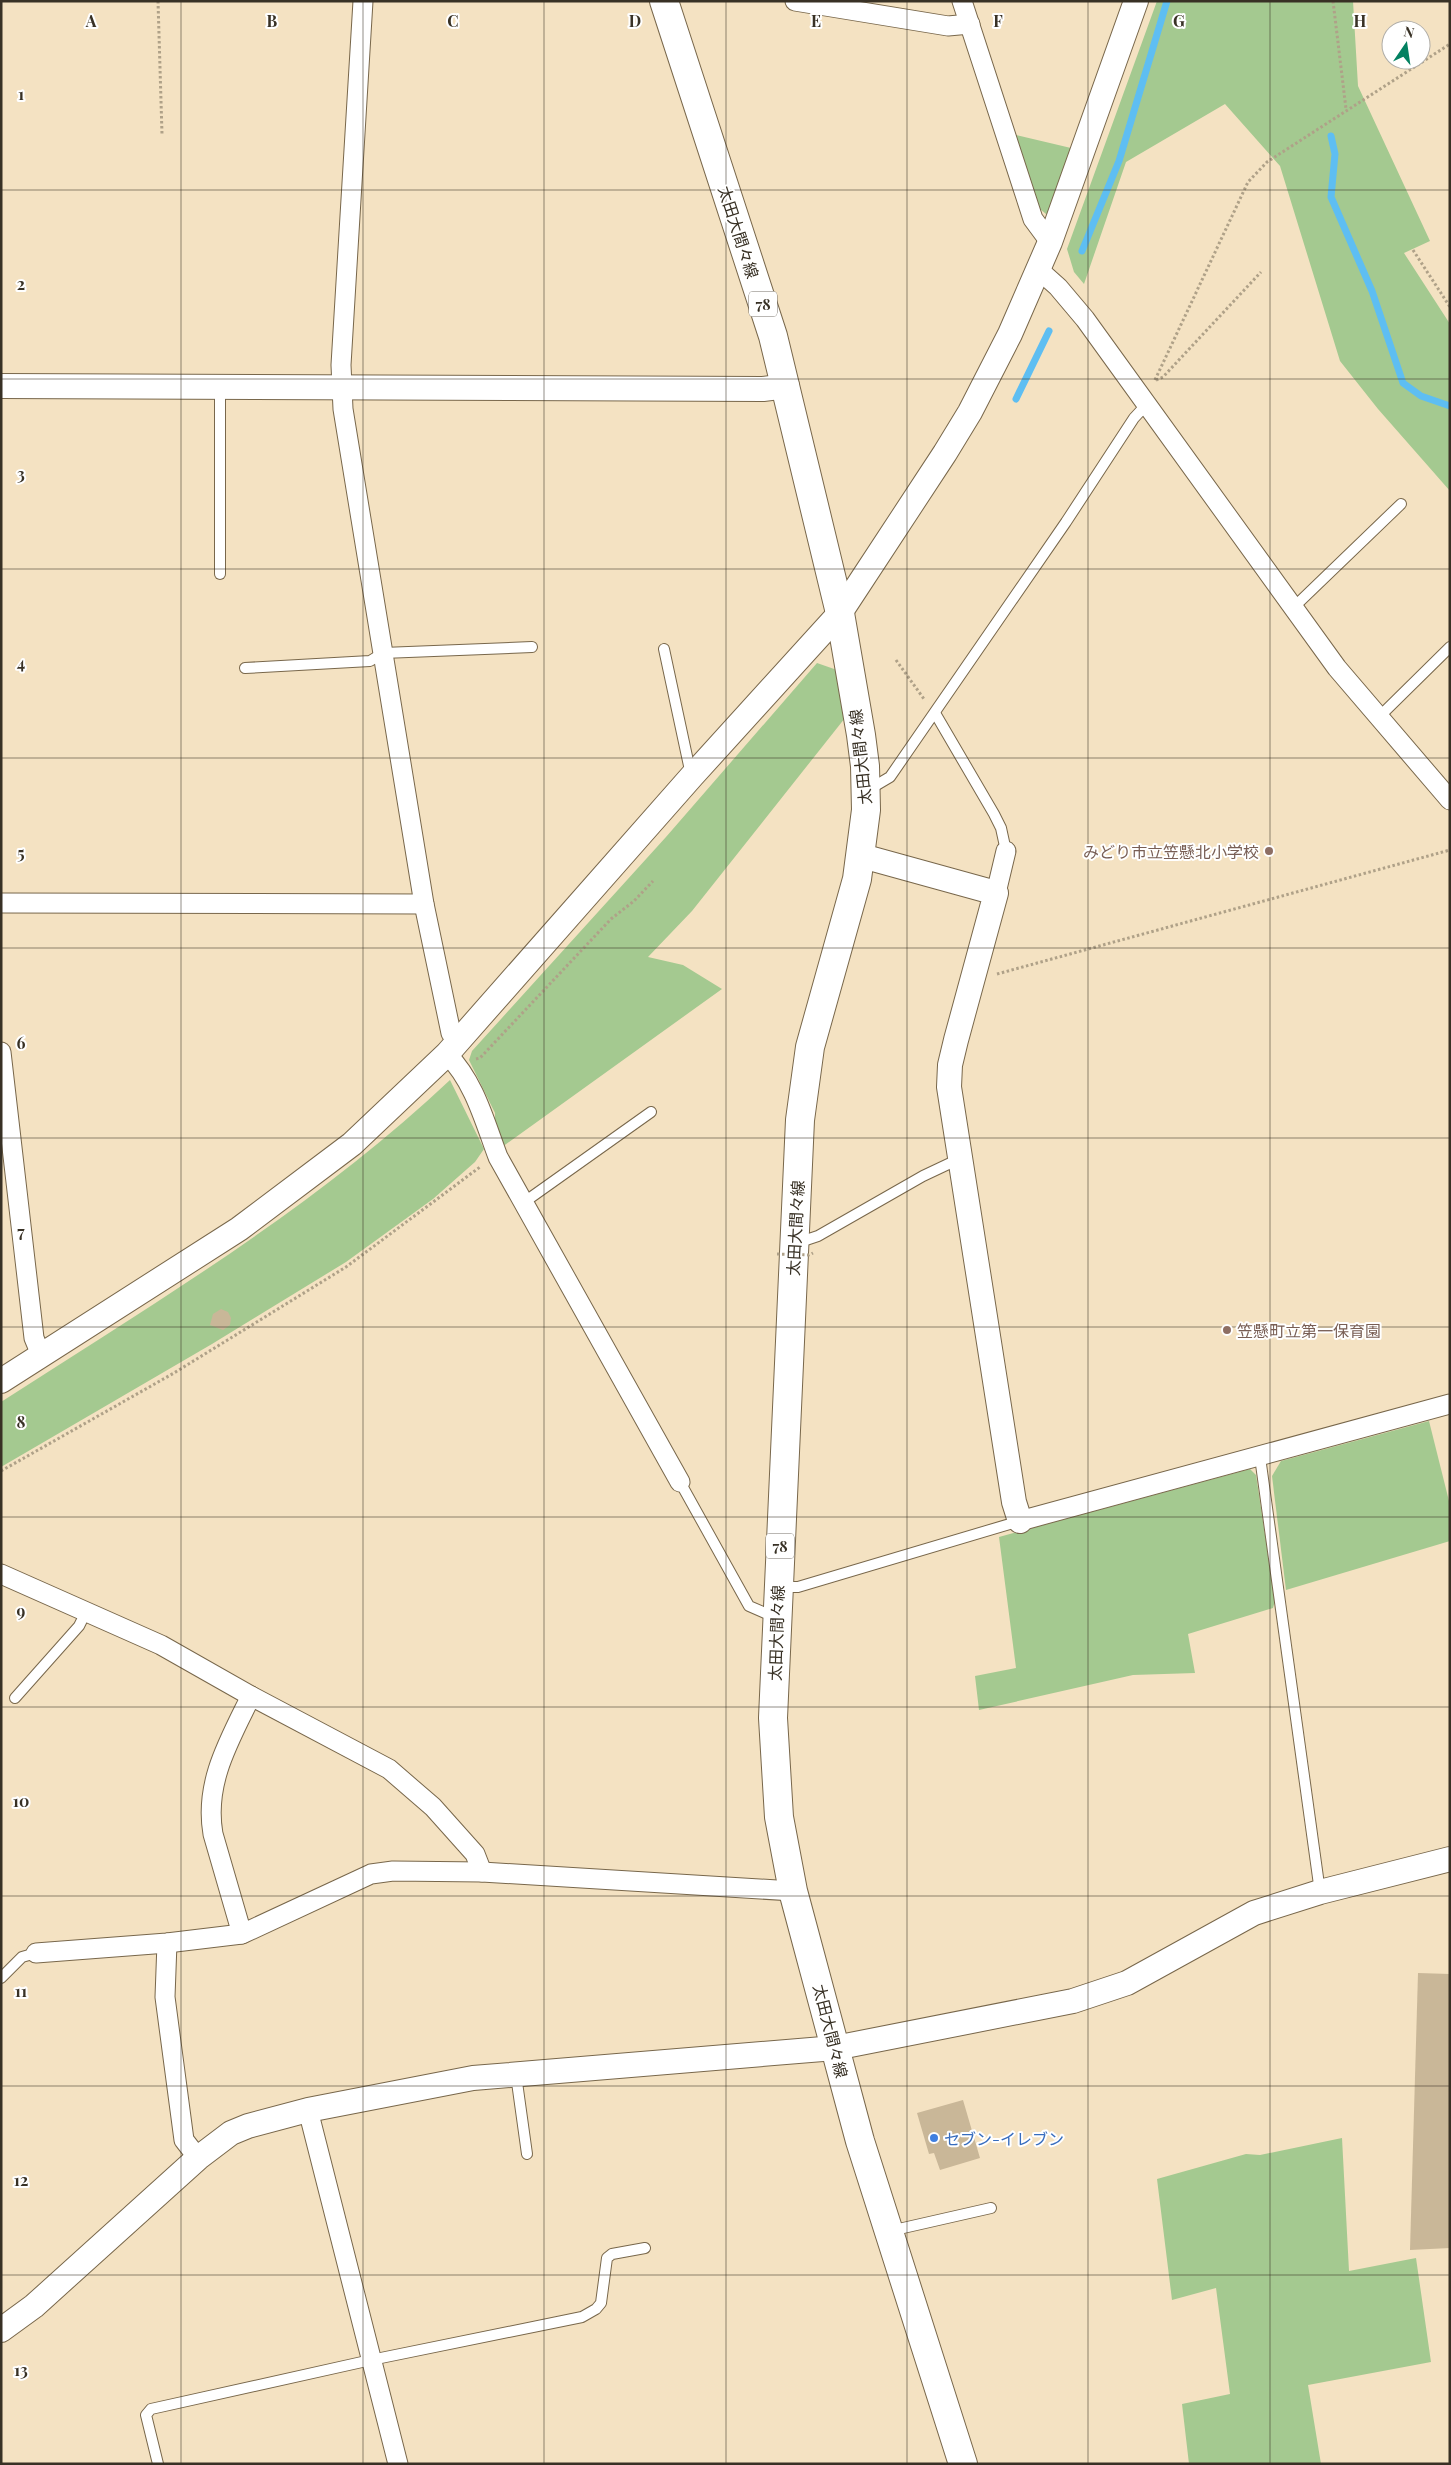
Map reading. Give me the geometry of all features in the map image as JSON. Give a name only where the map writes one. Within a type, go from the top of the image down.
[{"type":"main road","name":"太田大間々線","points":[[664,1],[774,336],[840,613],[861,735],[866,790],[862,856],[810,1048],[800,1120],[778,1586],[773,1718],[774,1752],[779,1818],[793,1891],[860,2141],[963,2464]]},
{"type":"street","points":[[363,1],[341,365],[342,388],[424,904],[451,1033],[452,1047],[479,1102],[498,1157],[680,1482]]},
{"type":"street","points":[[795,1],[948,26],[970,24]]},
{"type":"street","points":[[962,1],[1033,219],[1050,242]]},
{"type":"street","points":[[1,1381],[246,1224],[352,1144],[452,1047],[692,776],[840,613],[970,412],[1010,334],[1050,242],[1136,1]]},
{"type":"street","points":[[1039,270],[1051,279],[1070,300],[1337,668],[1450,800]]},
{"type":"street","points":[[1,386],[763,389],[787,386]]},
{"type":"street","points":[[1006,850],[950,1065],[949,1087],[1014,1502],[1020,1520],[1260,1457],[1450,1404]]},
{"type":"street","points":[[862,856],[996,893]]},
{"type":"street","points":[[1,903],[424,904]]},
{"type":"street","points":[[1,1052],[34,1338],[41,1355]]},
{"type":"street","points":[[1,1574],[162,1646],[390,1770],[433,1807],[475,1854],[482,1872]]},
{"type":"street","points":[[242,1934],[210,1819],[212,1786],[218,1764],[251,1696]]},
{"type":"street","points":[[1,2330],[34,2306],[198,2158],[231,2133],[248,2126],[308,2110],[443,2083],[516,2074],[835,2048],[1087,1997],[1127,1983],[1254,1913],[1320,1892],[1450,1859]]},
{"type":"street","points":[[36,1953],[167,1943],[242,1934],[370,1874],[393,1871],[482,1872],[793,1891]]},
{"type":"street","points":[[167,1943],[165,1997],[184,2140],[198,2158]]},
{"type":"street","points":[[308,2110],[398,2464]]},
{"type":"lane","points":[[220,387],[220,574]]},
{"type":"lane","points":[[866,790],[890,777],[1066,522],[1134,418],[1142,398]]},
{"type":"lane","points":[[1293,608],[1401,504]]},
{"type":"lane","points":[[245,668],[370,661],[383,653],[532,647]]},
{"type":"lane","points":[[1378,718],[1450,647]]},
{"type":"lane","points":[[664,649],[692,776]]},
{"type":"lane","points":[[935,712],[998,821],[1006,850]]},
{"type":"lane","points":[[523,1203],[651,1112]]},
{"type":"lane","points":[[794,1249],[806,1240],[818,1236],[923,1176],[959,1158]]},
{"type":"lane","points":[[1260,1457],[1320,1892]]},
{"type":"lane","points":[[680,1482],[749,1606],[765,1613],[778,1614]]},
{"type":"lane","points":[[778,1586],[798,1587],[1020,1520]]},
{"type":"lane","points":[[15,1698],[79,1626],[86,1612]]},
{"type":"lane","points":[[1,1978],[22,1957],[36,1953]]},
{"type":"lane","points":[[516,2074],[527,2154]]},
{"type":"lane","points":[[889,2231],[992,2208]]},
{"type":"lane","points":[[158,2464],[147,2424],[146,2415],[151,2409],[371,2360],[582,2317],[602,2303],[607,2258],[612,2254],[646,2248]]},
{"type":"path","points":[[158,1],[162,134]]},
{"type":"path","points":[[1333,1],[1346,110]]},
{"type":"path","points":[[1142,398],[1154,381],[1248,182],[1266,162],[1450,44]]},
{"type":"path","points":[[1413,250],[1450,307]]},
{"type":"path","points":[[1154,381],[1163,377],[1261,272]]},
{"type":"path","points":[[896,660],[935,712]]},
{"type":"path","points":[[992,975],[1450,850]]},
{"type":"path","points":[[472,1060],[480,1058],[611,919],[634,901],[653,881]]},
{"type":"path","points":[[1,1471],[174,1373],[339,1272],[478,1168],[498,1157]]},
{"type":"green space","points":[[1157,1],[1353,1],[1358,86],[1430,241],[1404,253],[1450,324],[1450,491],[1378,409],[1340,361],[1280,166],[1225,104],[1126,162],[1084,284],[1074,272],[1067,249]]},
{"type":"green space","points":[[1016,135],[1071,148],[1049,213],[1046,214],[1040,209]]},
{"type":"green space","points":[[817,663],[837,670],[845,718],[692,911],[648,957],[683,965],[722,989],[502,1147],[495,1130],[495,1113],[469,1060],[472,1051],[666,837]]},
{"type":"green space","points":[[450,1080],[484,1149],[475,1162],[433,1199],[346,1262],[212,1344],[1,1467],[1,1402],[176,1290],[290,1211],[399,1126]]},
{"type":"green space","points":[[1429,1421],[1450,1505],[1450,1541],[1286,1590],[1272,1476],[1281,1461]]},
{"type":"green space","points":[[1250,1469],[1256,1475],[1275,1601],[1273,1608],[1188,1634],[1195,1673],[1133,1675],[979,1710],[975,1676],[1016,1668],[999,1537]]},
{"type":"green space","points":[[1342,2138],[1349,2271],[1416,2258],[1431,2362],[1308,2385],[1321,2464],[1189,2464],[1182,2404],[1230,2394],[1216,2288],[1172,2300],[1157,2179],[1246,2154],[1260,2155]]},
{"type":"building","points":[[221,1309],[228,1312],[231,1318],[230,1325],[223,1330],[210,1325],[213,1314]]},
{"type":"building","points":[[1418,1973],[1450,1974],[1450,2248],[1410,2250]]},
{"type":"building","points":[[963,2100],[980,2158],[940,2170],[934,2153],[929,2154],[917,2113]]},
{"type":"waterway","points":[[1082,251],[1119,161],[1167,1]]},
{"type":"waterway","points":[[1331,136],[1335,154],[1331,197],[1372,291],[1403,383],[1421,396],[1450,406]]},
{"type":"waterway","points":[[1016,399],[1049,331]]},
{"type":"place","name":"みどり市立笠懸北小学校","points":[[1269,851]]},
{"type":"place","name":"笠懸町立第一保育園","points":[[1227,1330]]},
{"type":"place","name":"セブン-イレブン","points":[[934,2138]]}]
